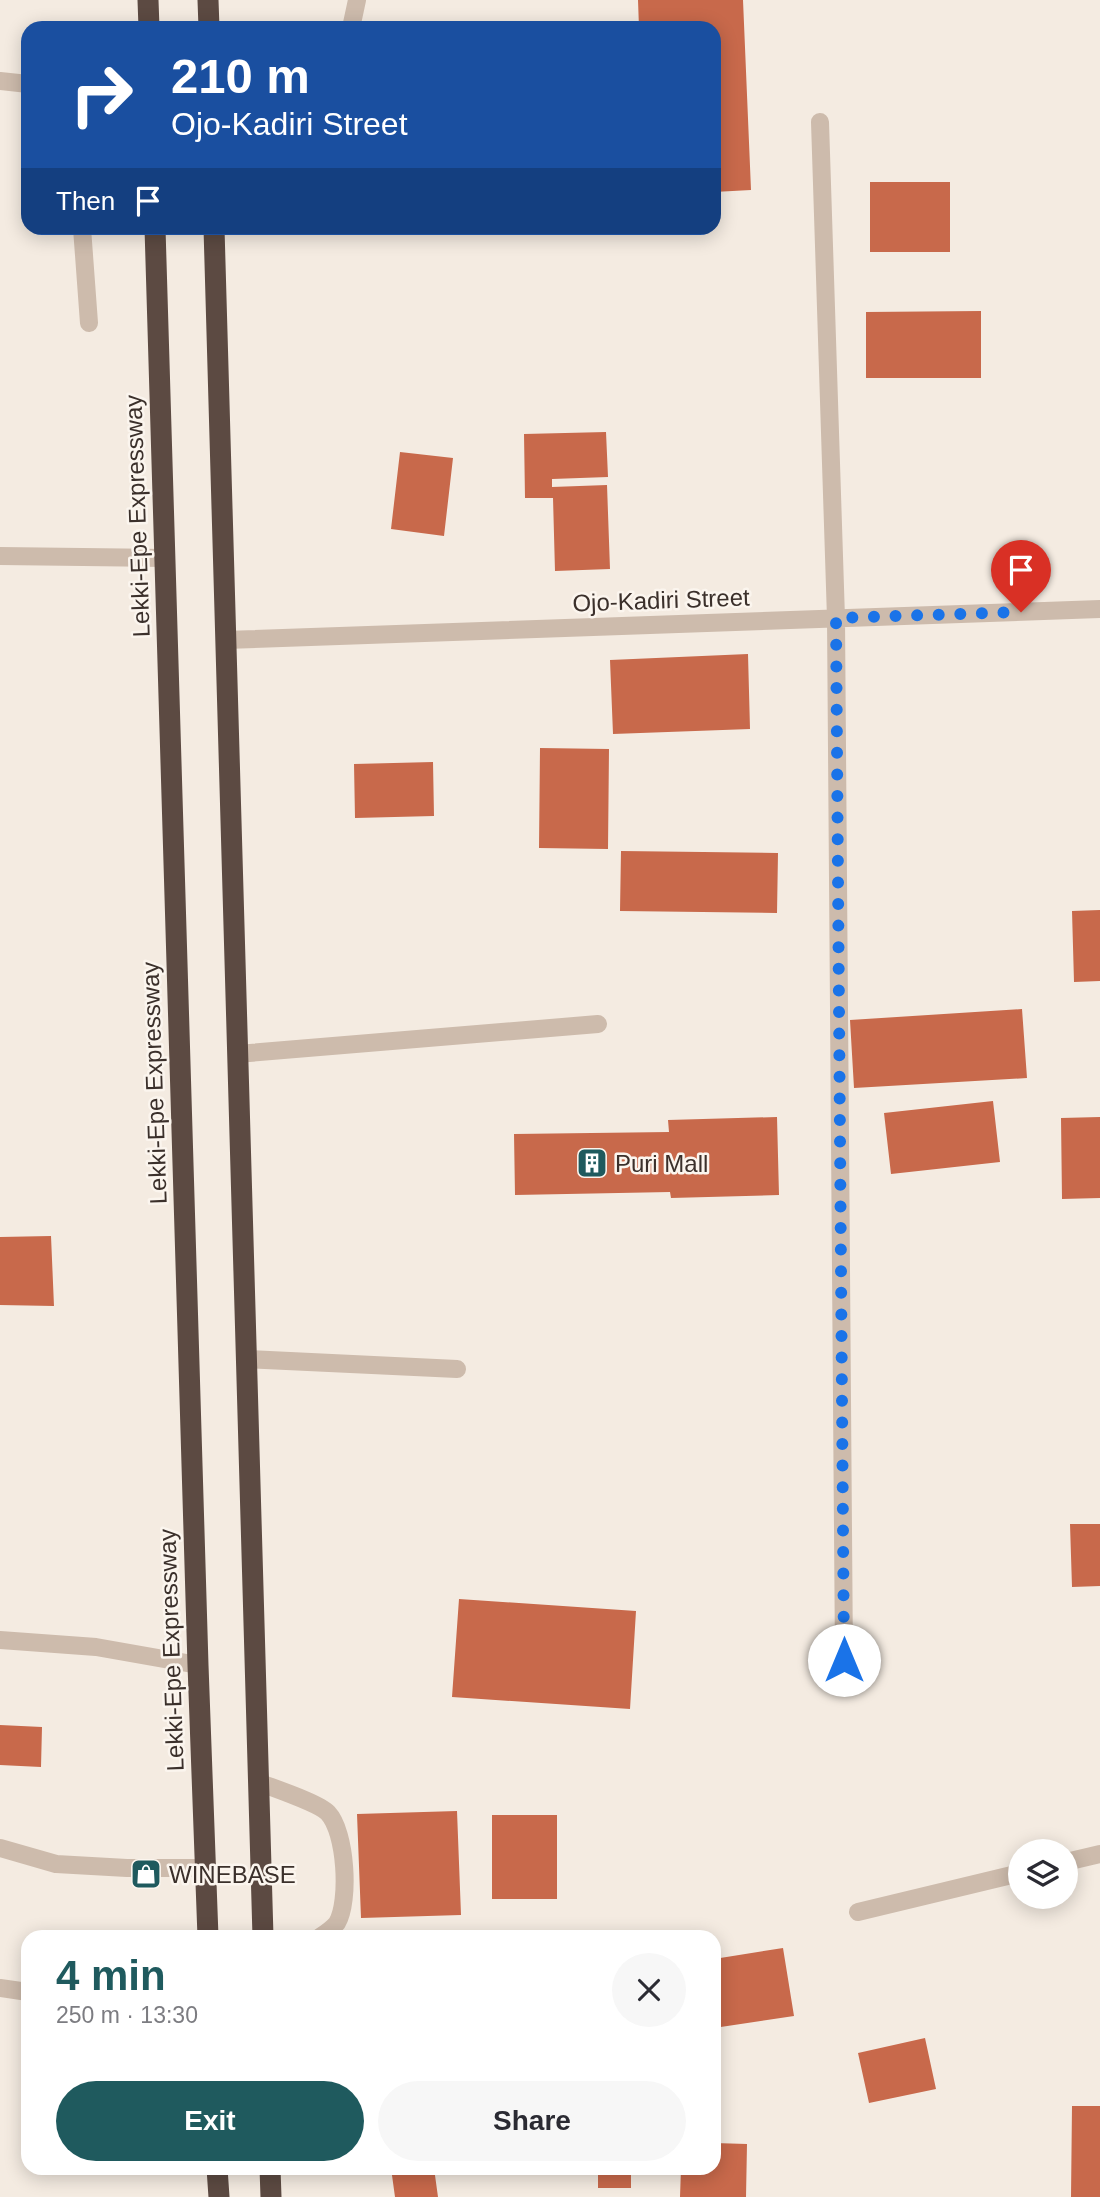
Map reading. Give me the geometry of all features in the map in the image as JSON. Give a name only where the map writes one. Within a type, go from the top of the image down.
[{"type":"highway","points":[[208,0],[209,21]]},
{"type":"highway","name":"Lekki-Epe Expressway","points":[[155,235],[208,1930]]},
{"type":"highway","points":[[214,235],[263,1930]]},
{"type":"highway","points":[[218,2175],[219,2197]]},
{"type":"highway","points":[[270,2175],[271,2197]]},
{"type":"street","points":[[353,21],[358,0]]},
{"type":"street","points":[[0,81],[21,83]]},
{"type":"street","points":[[820,122],[836,618],[844,1660]]},
{"type":"street","points":[[83,235],[89,323]]},
{"type":"street","points":[[0,556],[165,558]]},
{"type":"street","name":"Ojo-Kadiri Street","points":[[225,640],[1100,610]]},
{"type":"street","points":[[237,1054],[598,1024]]},
{"type":"street","points":[[246,1359],[457,1369]]},
{"type":"street","points":[[0,1640],[96,1647],[198,1665]]},
{"type":"street","points":[[258,1782],[327,1811],[339,1828],[344,1851],[343,1909],[336,1924],[329,1930]]},
{"type":"street","points":[[0,1848],[56,1864],[205,1868]]},
{"type":"street","points":[[1078,1859],[1100,1854]]},
{"type":"street","points":[[858,1912],[1008,1876]]},
{"type":"street","points":[[0,1988],[21,1991]]},
{"type":"building","points":[[638,0],[743,0],[751,190],[721,192],[721,21],[639,21]]},
{"type":"building","points":[[870,182],[950,182],[950,252],[870,252]]},
{"type":"building","points":[[981,311],[981,378],[866,378],[866,312]]},
{"type":"building","points":[[606,432],[608,477],[552,479],[552,487],[607,485],[610,569],[555,571],[553,498],[525,498],[524,434]]},
{"type":"building","points":[[400,452],[453,458],[444,536],[391,529]]},
{"type":"building","points":[[748,654],[750,729],[613,734],[610,660]]},
{"type":"building","points":[[540,748],[609,749],[608,849],[539,848]]},
{"type":"building","points":[[433,762],[434,816],[355,818],[354,764]]},
{"type":"building","points":[[621,851],[778,853],[777,913],[620,911]]},
{"type":"building","points":[[1100,910],[1100,981],[1074,982],[1072,911]]},
{"type":"building","points":[[1022,1009],[1027,1078],[854,1088],[850,1020]]},
{"type":"building","points":[[993,1101],[1000,1162],[891,1174],[884,1113]]},
{"type":"building","points":[[777,1117],[779,1195],[671,1198],[670,1192],[515,1195],[514,1134],[669,1132],[668,1120]]},
{"type":"building","points":[[1100,1117],[1100,1198],[1062,1199],[1061,1118]]},
{"type":"building","points":[[51,1236],[54,1306],[0,1305],[0,1237]]},
{"type":"building","points":[[1070,1524],[1100,1524],[1100,1586],[1072,1587]]},
{"type":"building","points":[[459,1599],[636,1611],[630,1709],[452,1697]]},
{"type":"building","points":[[0,1725],[42,1727],[41,1767],[0,1765]]},
{"type":"building","points":[[457,1811],[461,1915],[361,1918],[357,1814]]},
{"type":"building","points":[[492,1815],[557,1815],[557,1899],[492,1899]]},
{"type":"building","points":[[783,1948],[794,2016],[721,2027],[721,1958]]},
{"type":"building","points":[[925,2038],[936,2089],[869,2103],[858,2053]]},
{"type":"building","points":[[1072,2106],[1100,2106],[1100,2197],[1071,2197]]},
{"type":"building","points":[[721,2143],[747,2144],[746,2197],[680,2197],[681,2175],[721,2175]]},
{"type":"building","points":[[392,2175],[435,2175],[438,2197],[395,2197]]},
{"type":"building","points":[[598,2175],[631,2175],[631,2188],[598,2188]]},
{"type":"place","name":"Puri Mall","points":[[592,1163]]},
{"type":"place","name":"WINEBASE","points":[[146,1874]]},
{"type":"route","points":[[844,1660],[836,618],[1021,612]]}]
